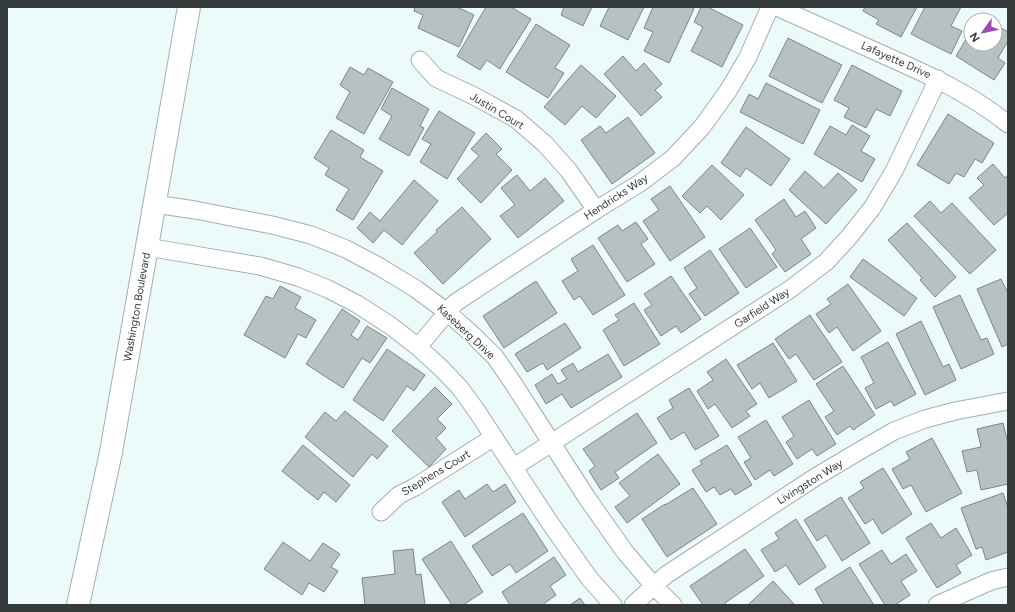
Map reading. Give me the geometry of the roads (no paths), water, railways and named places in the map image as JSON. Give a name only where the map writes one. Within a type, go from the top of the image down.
[{"type":"main road","name":"Washington Boulevard","points":[[78,605],[111,452],[189,7]]},
{"type":"street","name":"Hendricks Way","points":[[418,347],[455,303],[596,210],[640,183],[673,158],[702,127],[728,91],[748,57],[770,7]]},
{"type":"street","name":"Lafayette Drive","points":[[777,7],[938,79],[968,95],[997,114],[1008,124]]},
{"type":"street","name":"Justin Court","points":[[420,60],[436,78],[476,97],[516,119],[545,144],[569,171],[596,210]]},
{"type":"street","name":"Garfield Way","points":[[514,467],[789,290],[826,262],[849,237],[872,208],[894,171],[938,79]]},
{"type":"street","name":"Kaseberg Drive","points":[[155,204],[272,225],[311,235],[346,249],[380,267],[416,289],[447,312],[474,336],[495,358],[513,383],[591,504],[625,552],[654,586],[673,605]]},
{"type":"street","points":[[148,247],[260,266],[298,277],[358,304],[391,326],[418,347],[460,388],[514,467],[550,524],[589,578],[613,605]]},
{"type":"street","name":"Livingston Way","points":[[633,605],[666,575],[814,478],[894,431],[925,419],[955,411],[1008,401]]},
{"type":"street","name":"Stephens Court","points":[[382,512],[399,495],[416,487],[494,437]]},
{"type":"street","points":[[937,605],[991,581],[1008,577]]}]
